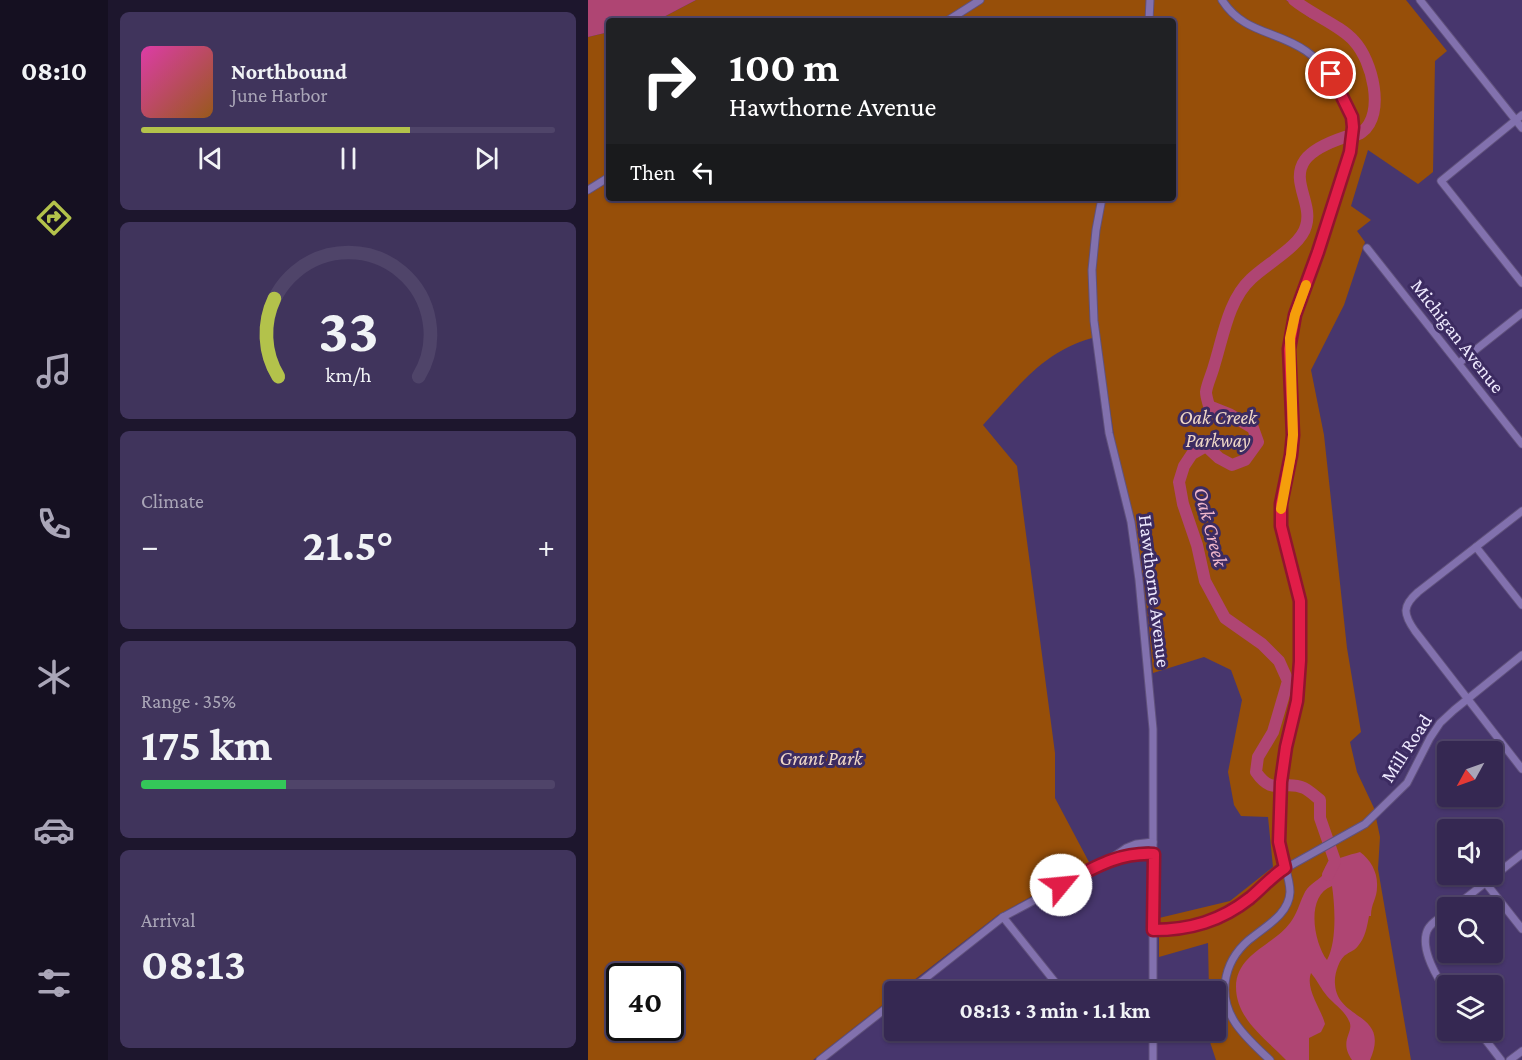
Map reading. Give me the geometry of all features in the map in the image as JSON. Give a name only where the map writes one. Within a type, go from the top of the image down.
[{"type":"street","points":[[952,18],[980,0]]},
{"type":"street","points":[[1149,18],[1150,0]]},
{"type":"street","points":[[1222,0],[1240,21],[1301,48],[1327,69],[1335,79],[1347,104],[1353,127],[1351,147],[1342,181],[1295,315],[1290,338],[1293,435],[1281,504],[1281,526],[1300,601],[1298,690],[1282,775],[1279,842],[1289,886],[1288,902],[1277,918],[1246,942],[1236,953],[1229,966],[1225,982],[1226,1002],[1234,1022],[1270,1060]]},
{"type":"street","points":[[1420,0],[1519,118],[1522,128]]},
{"type":"street","points":[[1519,118],[1441,181],[1522,283]]},
{"type":"street","points":[[588,190],[606,179]]},
{"type":"street","name":"Hawthorne Avenue","points":[[1101,201],[1092,270],[1094,321],[1109,433],[1131,522],[1147,645],[1154,729],[1153,981]]},
{"type":"street","name":"Michigan Avenue","points":[[1367,248],[1522,444]]},
{"type":"street","points":[[1459,363],[1522,313]]},
{"type":"street","points":[[1522,511],[1418,592],[1407,603],[1406,611],[1410,625],[1522,769]]},
{"type":"street","points":[[1476,546],[1522,605]]},
{"type":"street","name":"Mill Road","points":[[1153,930],[1187,928],[1221,917],[1248,900],[1285,868],[1365,824],[1413,774],[1435,730],[1447,716],[1522,655]]},
{"type":"street","points":[[922,981],[1003,917],[1106,862],[1126,848],[1136,844],[1154,842]]},
{"type":"street","points":[[1106,862],[1133,853],[1154,854]]},
{"type":"street","points":[[1503,868],[1522,854]]},
{"type":"street","points":[[1467,897],[1481,885]]},
{"type":"street","points":[[1487,885],[1522,929]]},
{"type":"street","points":[[1003,917],[1054,981]]},
{"type":"street","points":[[1437,921],[1426,933],[1432,970],[1437,977]]},
{"type":"street","points":[[820,1060],[884,1010]]},
{"type":"street","points":[[1153,1041],[1153,1060]]},
{"type":"street","points":[[1486,1041],[1501,1060]]},
{"type":"street","points":[[1510,1060],[1522,1051]]},
{"type":"green space","name":"Grant Park","points":[[696,0],[1286,0],[1310,18],[1301,0],[1406,0],[1447,51],[1435,61],[1433,172],[1418,184],[1368,150],[1351,206],[1371,220],[1357,231],[1365,242],[1344,305],[1311,370],[1324,435],[1347,648],[1361,732],[1350,742],[1357,772],[1374,808],[1380,837],[1378,869],[1411,1060],[1216,1060],[1210,1041],[1226,1041],[1226,981],[1209,981],[1208,943],[1159,957],[1159,918],[1230,901],[1273,867],[1268,817],[1241,816],[1234,805],[1228,772],[1242,700],[1231,670],[1204,657],[1153,673],[1138,542],[1116,449],[1099,336],[1079,342],[1047,360],[1021,383],[983,425],[1017,466],[1055,753],[1055,798],[1090,864],[998,915],[913,981],[884,981],[884,1004],[813,1060],[588,1060],[588,37],[606,33],[606,201],[1176,201],[1176,18],[662,18]]},
{"type":"shaded area","points":[[588,0],[696,0],[662,18],[606,18],[606,33],[588,37]]},
{"type":"shaded area","points":[[1286,0],[1301,0],[1325,17],[1321,20],[1310,18]]},
{"type":"shaded area","points":[[1360,852],[1373,867],[1377,891],[1364,936],[1357,948],[1344,956],[1339,963],[1335,984],[1338,996],[1344,1005],[1369,1025],[1374,1033],[1375,1044],[1370,1060],[1352,1060],[1346,1047],[1350,1029],[1349,1021],[1311,973],[1310,985],[1325,1024],[1321,1032],[1309,1038],[1309,1060],[1286,1060],[1254,1028],[1241,1009],[1236,987],[1238,976],[1242,966],[1249,958],[1290,923],[1305,891],[1323,875],[1326,866],[1338,859]],"holes":[[[1332,886],[1334,934],[1327,960],[1318,943],[1314,920],[1318,899]]]},
{"type":"waterway","name":"Oak Creek","points":[[1294,0],[1354,41],[1371,73],[1375,100],[1373,113],[1369,124],[1362,132],[1324,146],[1305,160],[1300,176],[1307,209],[1306,226],[1303,233],[1290,248],[1257,273],[1243,288],[1227,320],[1207,389],[1207,399],[1209,406],[1253,428],[1258,442],[1245,460],[1232,465],[1219,458],[1206,446],[1192,454],[1184,466],[1179,482],[1205,581],[1225,618],[1262,644],[1279,661],[1288,681],[1273,732],[1258,757],[1256,772],[1268,784],[1304,788],[1320,800],[1320,818],[1335,861],[1328,875]]},
{"type":"slow traffic","points":[[1281,509],[1293,435],[1290,338],[1295,315],[1306,285]]},
{"type":"route","points":[[1061,885],[1106,862],[1126,855],[1154,854],[1153,930],[1173,930],[1221,917],[1248,900],[1285,868],[1279,842],[1281,782],[1286,747],[1297,701],[1300,661],[1299,592],[1284,544],[1280,517],[1293,435],[1289,349],[1295,315],[1350,152],[1352,117],[1331,74]]},
{"type":"park label","name":"Oak Creek Parkway","points":[[1218,428]]}]
